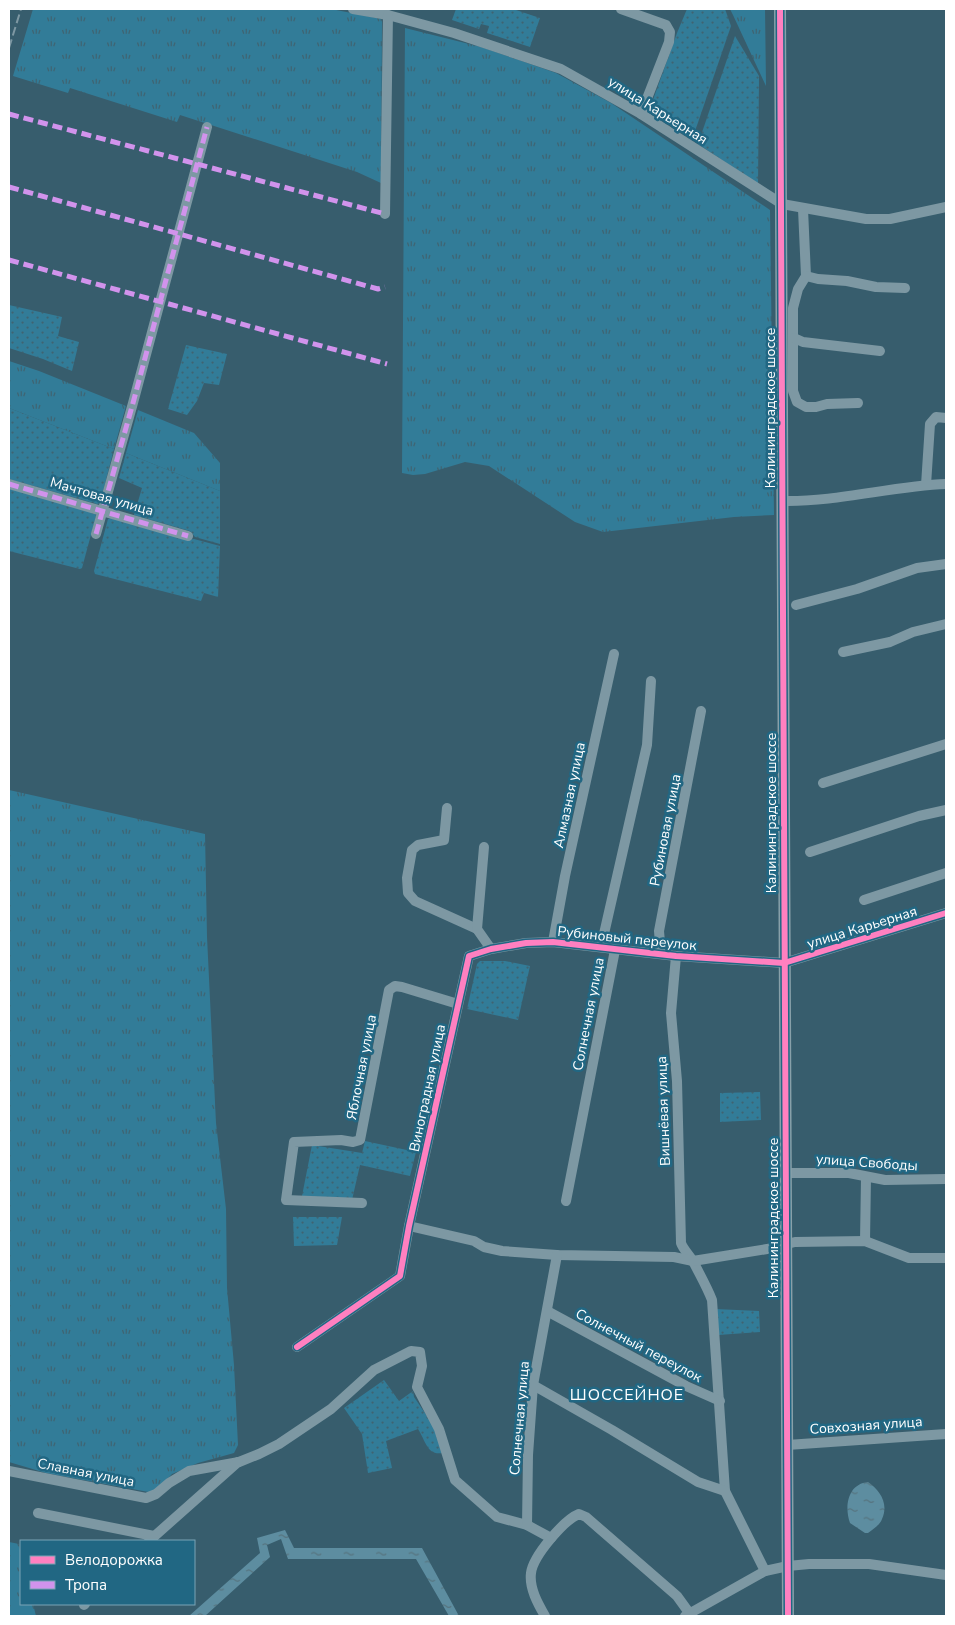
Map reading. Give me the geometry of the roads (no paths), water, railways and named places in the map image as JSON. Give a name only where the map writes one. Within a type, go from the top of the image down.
[{"type":"main road","name":"Калининградское шоссе","points":[[780,9],[788,1616]]},
{"type":"street","name":"улица Карьерная","points":[[353,9],[364,9],[454,33],[561,69],[641,114],[782,204],[866,219],[890,219],[946,207]]},
{"type":"street","points":[[621,9],[666,25],[670,32],[669,42],[641,114]]},
{"type":"street","points":[[385,214],[388,15]]},
{"type":"street","points":[[96,534],[207,127]]},
{"type":"street","points":[[803,209],[806,276],[798,289],[792,325],[794,338],[793,390],[797,402],[806,407],[858,402]]},
{"type":"street","points":[[806,276],[818,280],[847,281],[876,287],[905,288]]},
{"type":"street","points":[[794,338],[803,342],[880,351]]},
{"type":"street","points":[[926,485],[930,424],[936,418],[946,418]]},
{"type":"street","name":"Мачтовая улица","points":[[9,484],[188,536]]},
{"type":"street","points":[[783,501],[872,494],[926,485],[946,484]]},
{"type":"street","points":[[796,605],[918,568],[946,564]]},
{"type":"street","points":[[843,652],[890,642],[913,632],[946,624]]},
{"type":"street","name":"Алмазная улица","points":[[553,942],[565,876],[614,654]]},
{"type":"street","points":[[600,948],[647,745],[651,681]]},
{"type":"street","name":"Рубиновая улица","points":[[661,954],[659,932],[701,711]]},
{"type":"street","points":[[823,783],[946,744]]},
{"type":"street","points":[[447,808],[444,840],[418,845],[412,850],[407,878],[408,893],[415,901],[477,929],[491,949]]},
{"type":"street","points":[[810,852],[919,816],[946,810]]},
{"type":"street","points":[[477,929],[484,847]]},
{"type":"street","points":[[864,900],[946,873]]},
{"type":"street","name":"улица Карьерная","points":[[784,963],[946,913]]},
{"type":"street","name":"Рубиновый переулок","points":[[469,956],[491,949],[526,943],[553,942],[676,956],[784,963]]},
{"type":"street","name":"Солнечная улица","points":[[566,1202],[615,950]]},
{"type":"street","name":"Виноградная улица","points":[[297,1347],[400,1276],[409,1226],[469,956]]},
{"type":"street","name":"Вишнёвая улица","points":[[676,956],[671,1013],[677,1081],[681,1243],[684,1252],[693,1261],[708,1287],[712,1300],[725,1491]]},
{"type":"street","name":"Яблочная улица","points":[[362,1204],[286,1200],[294,1142],[341,1140],[353,1142],[360,1140],[389,990],[395,986],[402,987],[458,1004]]},
{"type":"street","name":"улица Свободы","points":[[786,1172],[850,1173],[885,1180],[946,1179]]},
{"type":"street","points":[[865,1241],[866,1177]]},
{"type":"street","points":[[409,1226],[474,1241],[484,1247],[556,1255],[674,1258],[693,1261],[767,1249],[795,1242],[865,1241],[909,1258],[946,1258]]},
{"type":"street","name":"Солнечная улица","points":[[527,1525],[528,1455],[533,1385],[556,1255]]},
{"type":"street","name":"Солнечный переулок","points":[[546,1311],[686,1386],[720,1401]]},
{"type":"street","points":[[38,1513],[151,1539],[238,1462],[279,1444],[331,1409],[374,1370],[411,1351],[420,1352],[422,1366],[417,1387],[440,1429],[455,1480],[497,1517],[527,1525],[551,1538]]},
{"type":"street","points":[[533,1385],[698,1482],[725,1491],[765,1571]]},
{"type":"street","name":"Совхозная улица","points":[[787,1445],[946,1434]]},
{"type":"street","name":"Славная улица","points":[[9,1471],[146,1498],[156,1494],[169,1483],[189,1471],[238,1462]]},
{"type":"street","points":[[545,1616],[534,1596],[530,1572],[535,1561],[551,1538],[573,1516],[580,1514],[586,1517],[677,1596],[688,1615],[765,1571],[788,1566],[869,1564],[946,1575]]},
{"type":"water","points":[[868,1482],[880,1493],[884,1503],[884,1513],[880,1523],[868,1533],[865,1533],[850,1523],[847,1510],[852,1491],[861,1484]]},
{"type":"water","points":[[285,1530],[294,1548],[422,1548],[459,1616],[449,1616],[416,1559],[288,1559],[281,1539],[267,1545],[270,1557],[205,1616],[189,1616],[260,1553],[257,1538]]},
{"type":"railway","points":[[9,48],[21,9]]},
{"type":"district","name":"ШОССЕЙНОЕ","points":[[627,1394]]}]
